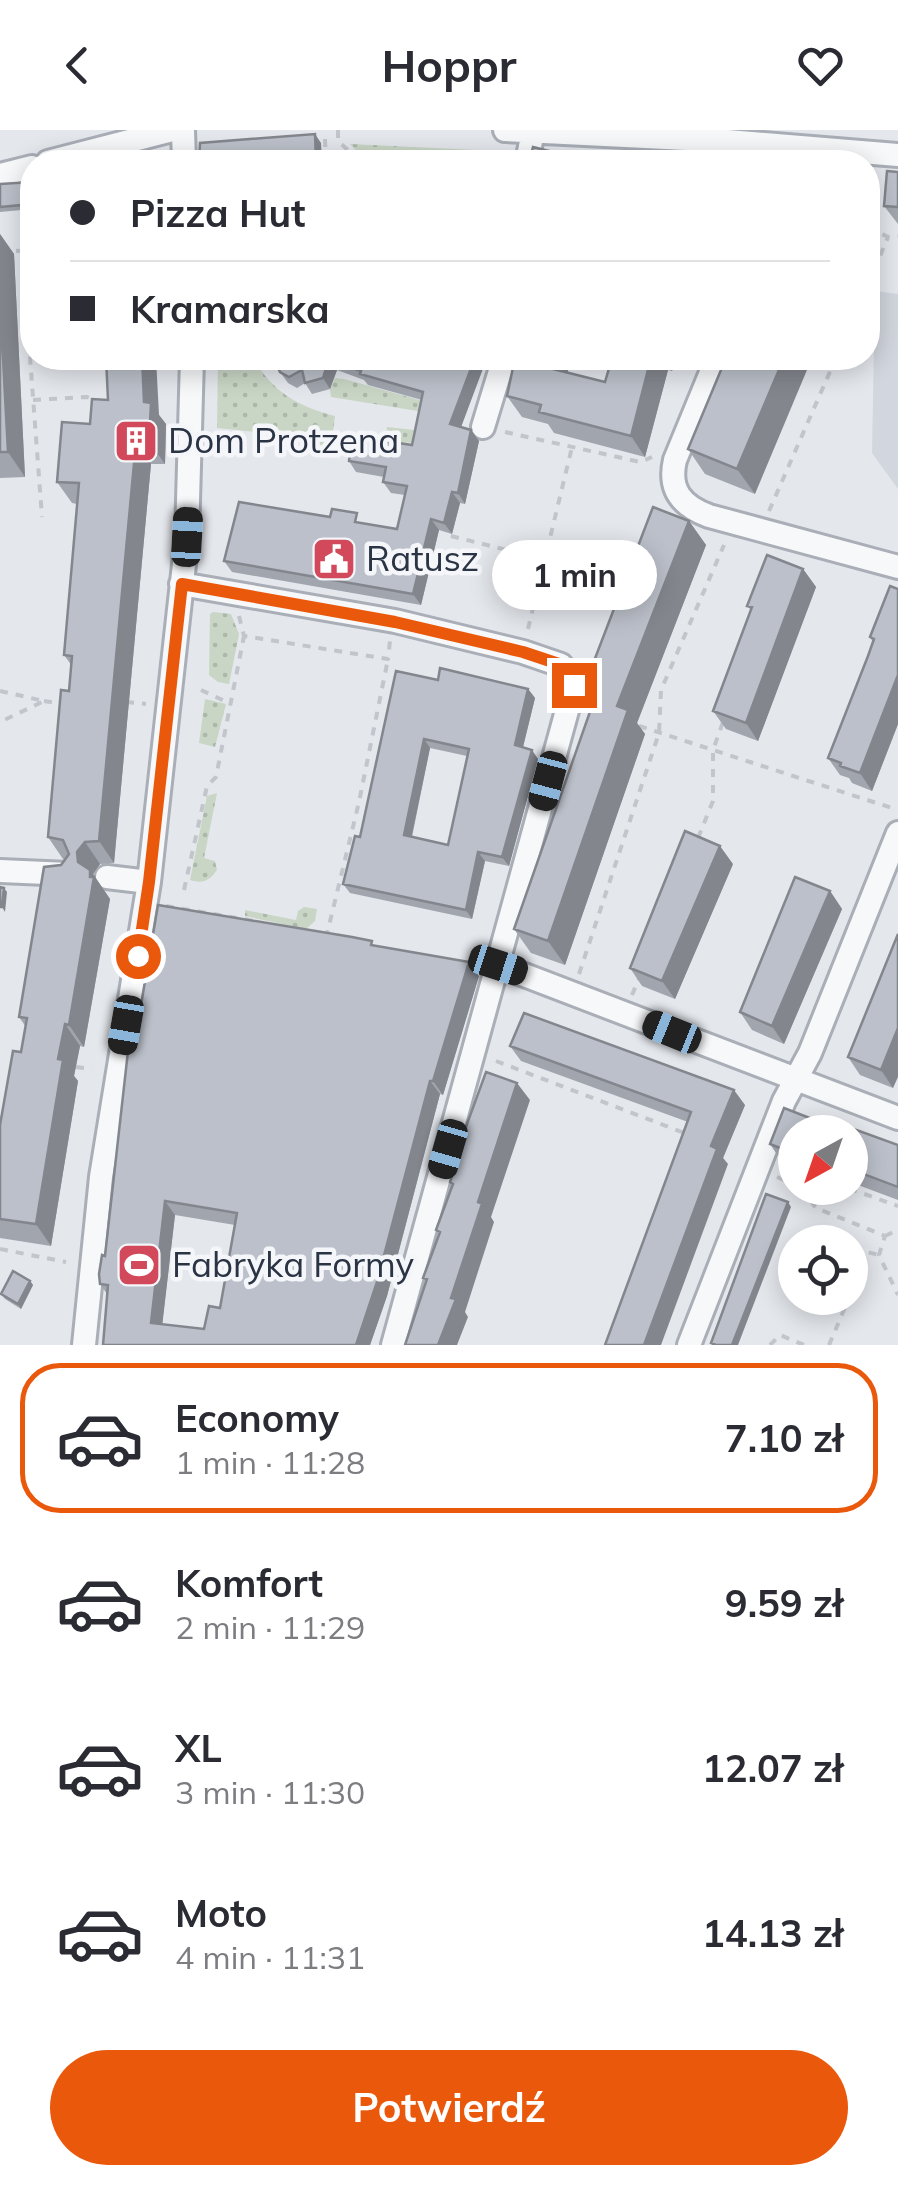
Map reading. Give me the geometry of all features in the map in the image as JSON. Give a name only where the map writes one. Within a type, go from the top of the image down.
[{"type":"street","points":[[94,150],[172,130]]},
{"type":"street","points":[[505,130],[745,150]]},
{"type":"street","points":[[84,1345],[101,1176],[149,882],[182,584],[192,370]]},
{"type":"street","points":[[483,427],[500,370]]},
{"type":"street","points":[[711,370],[668,457],[674,487],[690,509],[898,567]]},
{"type":"street","points":[[182,584],[395,622],[523,652],[562,665],[574,685],[393,1345]]},
{"type":"street","points":[[689,1345],[784,1101],[898,833]]},
{"type":"street","points":[[0,872],[69,874]]},
{"type":"street","points":[[107,877],[149,882]]},
{"type":"street","points":[[498,965],[898,1118]]},
{"type":"path","points":[[326,139],[326,150]]},
{"type":"path","points":[[880,233],[898,236]]},
{"type":"path","points":[[880,256],[888,237]]},
{"type":"path","points":[[31,370],[42,517]]},
{"type":"path","points":[[767,515],[831,370]]},
{"type":"path","points":[[33,400],[87,397],[100,403]]},
{"type":"path","points":[[483,427],[640,462],[668,457]]},
{"type":"path","points":[[523,652],[572,447]]},
{"type":"path","points":[[451,536],[638,583]]},
{"type":"path","points":[[578,979],[659,733],[662,690],[726,540]]},
{"type":"path","points":[[184,890],[207,786],[216,777],[244,636],[244,626],[234,609]]},
{"type":"path","points":[[244,636],[388,659]]},
{"type":"path","points":[[325,946],[391,636]]},
{"type":"path","points":[[201,690],[231,704]]},
{"type":"path","points":[[0,691],[72,705]]},
{"type":"path","points":[[0,722],[44,700]]},
{"type":"path","points":[[124,702],[146,704]]},
{"type":"path","points":[[698,837],[714,801],[713,750],[725,715]]},
{"type":"path","points":[[635,724],[896,808]]},
{"type":"path","points":[[165,906],[255,921]]},
{"type":"path","points":[[631,999],[646,963]]},
{"type":"path","points":[[485,1057],[692,1136]]},
{"type":"path","points":[[76,1067],[92,1069]]},
{"type":"path","points":[[766,1172],[778,1177]]},
{"type":"path","points":[[868,1195],[898,1206]]},
{"type":"path","points":[[814,1205],[885,1236],[898,1230]]},
{"type":"path","points":[[885,1236],[879,1255],[898,1295]]},
{"type":"path","points":[[0,1249],[66,1262]]},
{"type":"path","points":[[868,1252],[879,1255]]},
{"type":"path","points":[[829,1345],[841,1315]]},
{"type":"path","points":[[770,1345],[780,1335],[804,1345]]},
{"type":"shaded area","points":[[880,292],[898,294],[898,489],[872,453],[874,370],[880,370]]},
{"type":"green space","points":[[350,144],[475,150],[356,150]]},
{"type":"green space","points":[[218,370],[262,370],[287,396],[335,416],[331,447],[266,433],[217,428]]},
{"type":"green space","points":[[335,378],[434,404],[424,412],[331,397]]},
{"type":"green space","points":[[387,427],[414,430],[413,443],[385,441]]},
{"type":"green space","points":[[213,612],[231,614],[239,634],[229,684],[209,675]]},
{"type":"green space","points":[[205,699],[226,704],[215,747],[199,743]]},
{"type":"green space","points":[[217,793],[204,858],[215,861],[217,870],[205,881],[190,880],[207,796]]},
{"type":"green space","points":[[304,907],[317,909],[315,921],[306,929],[245,916],[245,910],[296,920],[298,911]]},
{"type":"building","points":[[315,134],[316,150],[200,150],[200,143]]},
{"type":"building","points":[[887,171],[898,172],[898,207],[884,206]]},
{"type":"building","points":[[20,183],[20,205],[0,207],[0,184]]},
{"type":"building","points":[[0,302],[8,452],[0,452]]},
{"type":"building","points":[[107,370],[143,370],[144,402],[151,403],[149,442],[136,442],[99,841],[85,842],[77,852],[78,862],[94,877],[69,1025],[65,1024],[58,1059],[63,1060],[36,1224],[0,1219],[0,1125],[13,1051],[21,1052],[27,1018],[19,1017],[44,867],[61,865],[69,854],[63,840],[48,837],[61,690],[69,691],[72,656],[64,655],[79,483],[57,482],[62,422],[90,424],[92,399],[108,400]]},
{"type":"building","points":[[279,370],[302,370],[289,377]]},
{"type":"building","points":[[302,370],[326,370],[323,378],[305,383]]},
{"type":"building","points":[[470,370],[450,424],[471,430],[458,493],[452,492],[444,523],[431,519],[413,594],[224,561],[239,502],[330,517],[332,509],[357,513],[355,522],[397,529],[407,486],[383,482],[386,467],[349,461],[352,436],[412,445],[423,392],[360,374]]},
{"type":"building","points":[[512,370],[557,370],[605,382],[608,370],[648,370],[631,436],[539,412],[541,405],[507,396]]},
{"type":"building","points":[[721,370],[779,370],[737,469],[688,449]]},
{"type":"building","points":[[653,507],[689,521],[617,706],[628,710],[548,941],[514,929],[599,686],[586,682]]},
{"type":"building","points":[[767,555],[803,569],[746,723],[713,711]]},
{"type":"building","points":[[890,586],[898,589],[898,675],[860,773],[828,758],[868,656],[874,639],[870,637]]},
{"type":"building","points":[[440,668],[528,689],[515,745],[532,750],[502,857],[478,852],[466,910],[343,884],[355,836],[360,837],[396,671],[438,680]],"holes":[[[424,739],[469,749],[448,845],[404,835]]]},
{"type":"building","points":[[685,831],[720,846],[662,981],[630,968]]},
{"type":"building","points":[[795,877],[830,891],[772,1026],[740,1012]]},
{"type":"building","points":[[158,905],[352,937],[372,941],[371,945],[469,962],[430,1081],[377,1282],[356,1345],[103,1345],[108,1285],[100,1284],[99,1274],[102,1255],[105,1256],[128,1051],[140,1011]],"holes":[[[165,1201],[237,1213],[220,1308],[209,1306],[204,1329],[151,1323]]]},
{"type":"building","points":[[898,934],[898,1028],[881,1070],[848,1057]]},
{"type":"building","points":[[524,1013],[734,1090],[711,1146],[717,1149],[644,1345],[605,1345],[691,1112],[510,1046]]},
{"type":"building","points":[[486,1072],[517,1083],[478,1202],[482,1204],[451,1298],[456,1299],[438,1345],[405,1345],[440,1232],[436,1230],[453,1184],[450,1182],[466,1137],[463,1135]]},
{"type":"building","points":[[784,1108],[802,1115],[781,1115]]},
{"type":"building","points":[[778,1123],[778,1147],[770,1144]]},
{"type":"building","points":[[868,1134],[898,1145],[898,1187],[868,1176]]},
{"type":"building","points":[[766,1194],[778,1198],[778,1205],[787,1205],[732,1345],[711,1343]]},
{"type":"building","points":[[13,1271],[30,1281],[18,1304],[1,1294]]},
{"type":"place","name":"Dom Protzena","points":[[136,441]]},
{"type":"place","name":"Ratusz","points":[[334,559]]},
{"type":"place","name":"Fabryka Formy","points":[[139,1265]]},
{"type":"route","points":[[138,956],[182,584],[395,622],[523,652],[562,665],[574,685]]}]
